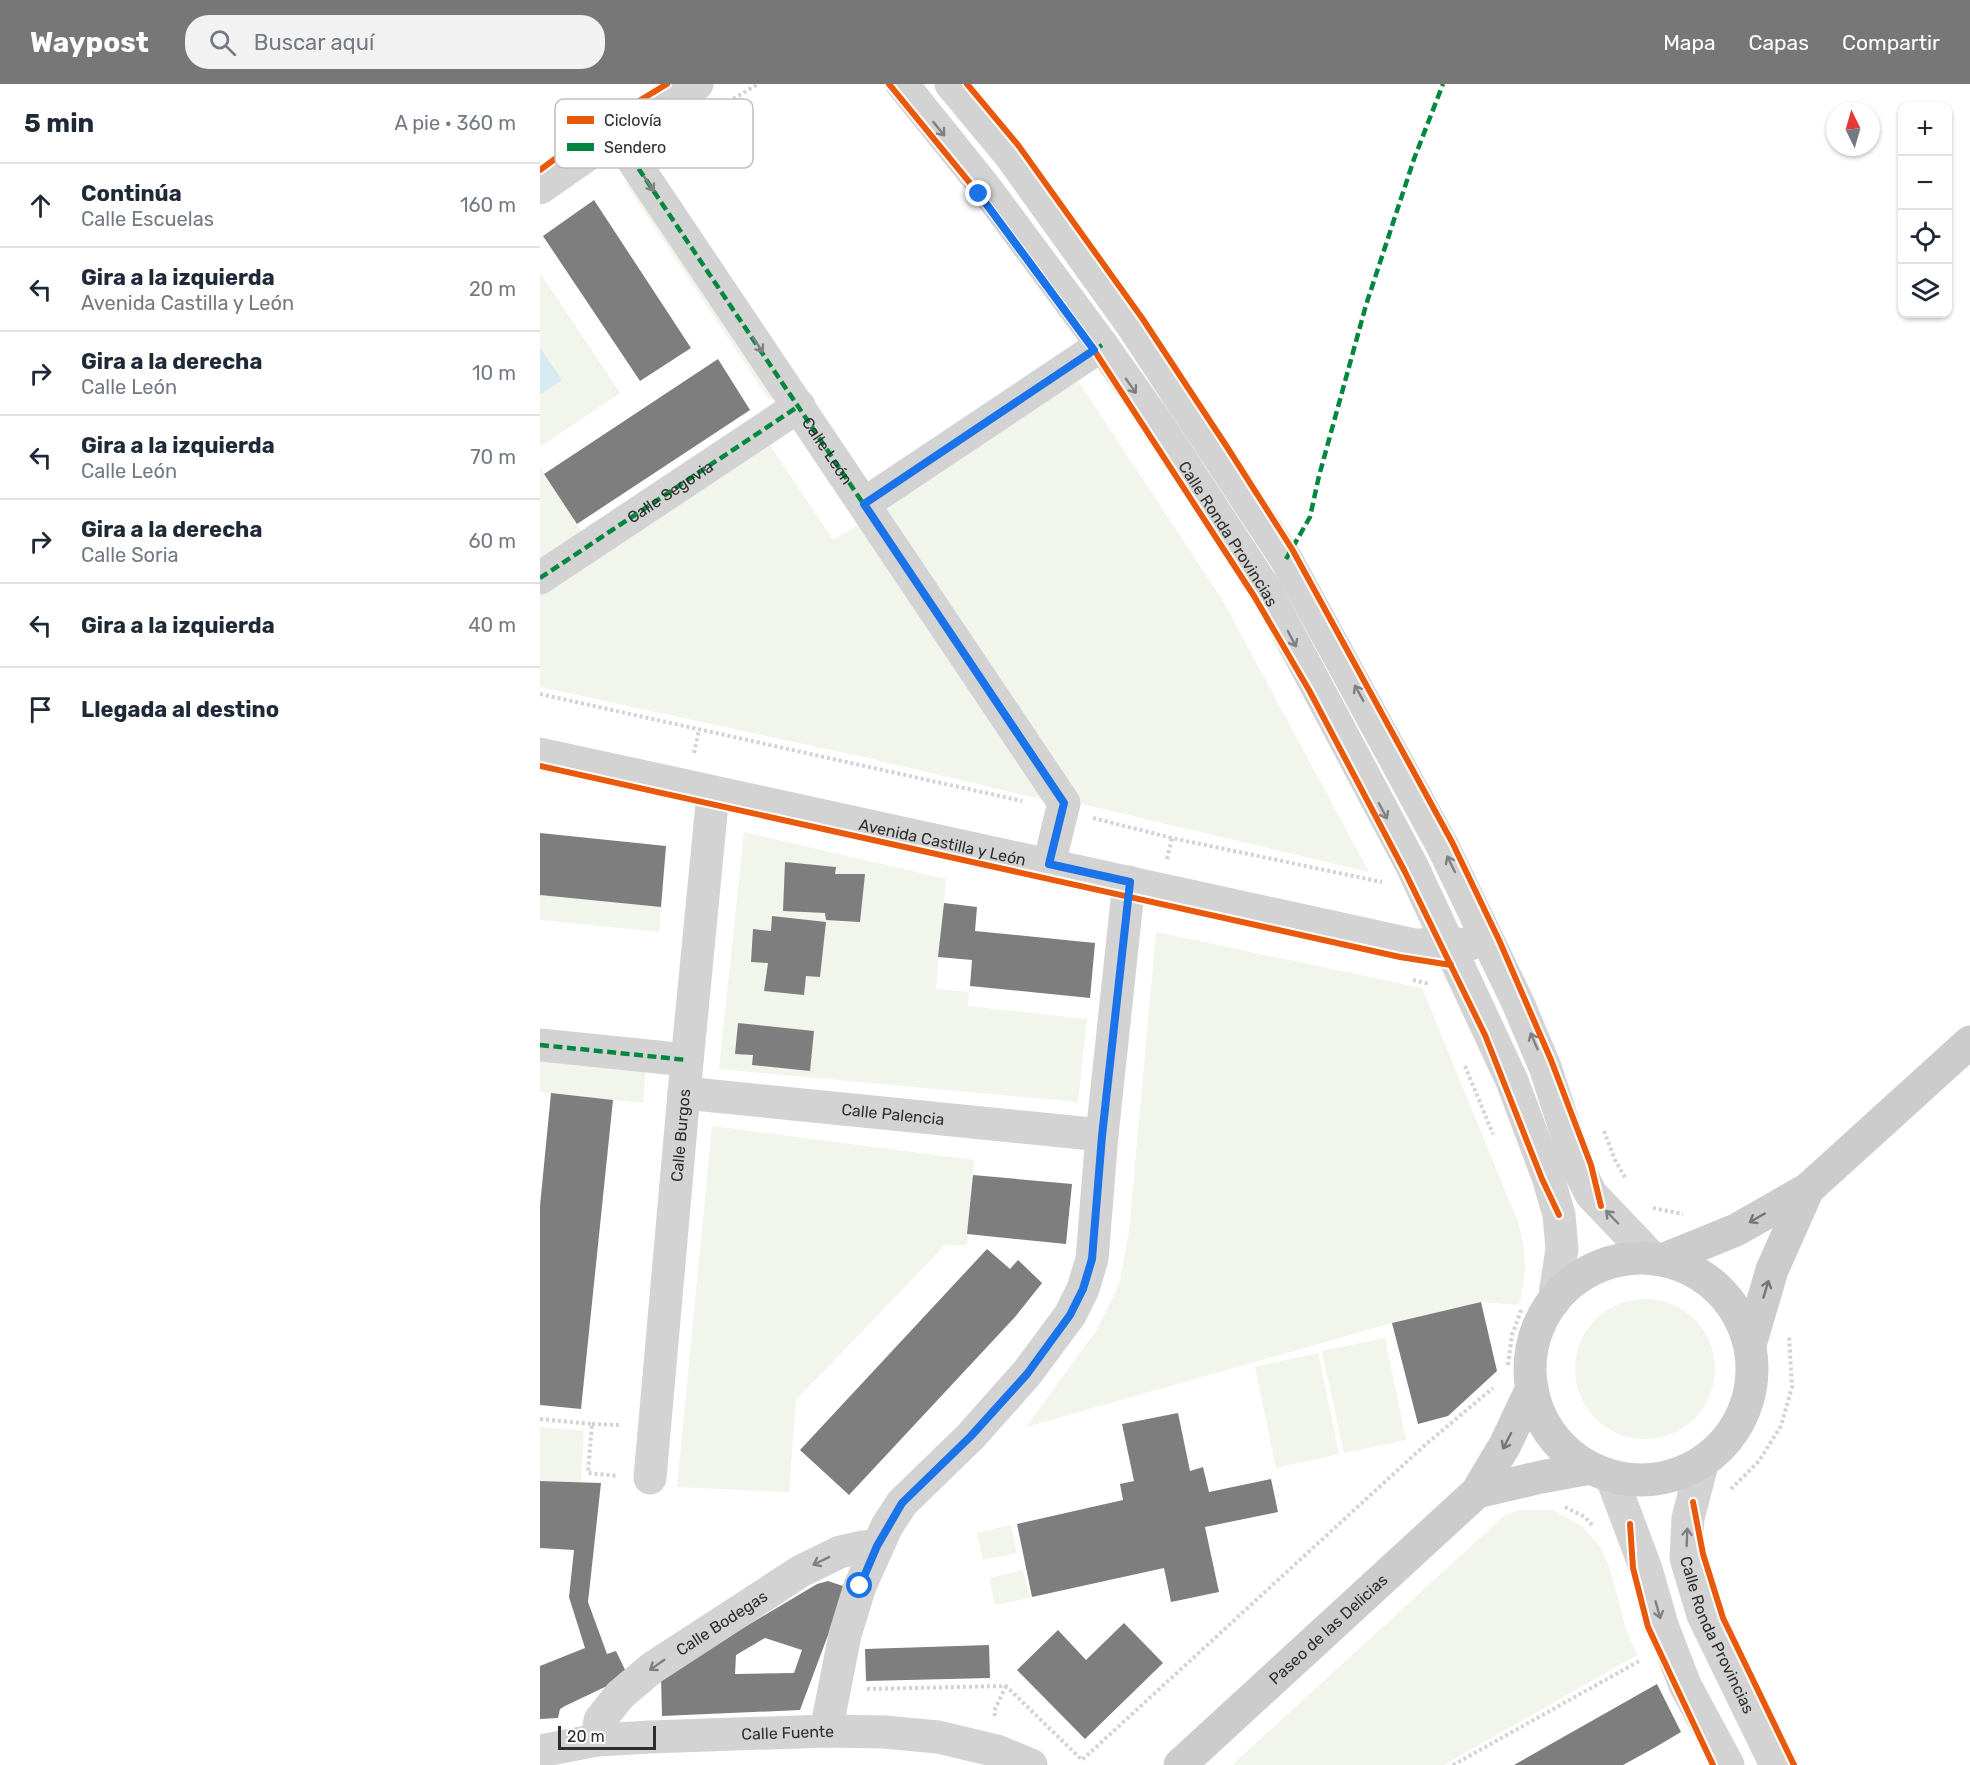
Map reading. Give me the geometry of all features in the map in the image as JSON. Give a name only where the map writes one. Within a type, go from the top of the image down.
[{"type":"main road","points":[[1658,1260],[1736,1230],[1808,1189],[1970,1042]]},
{"type":"main road","points":[[1750,1345],[1772,1270],[1808,1189]]},
{"type":"main road","points":[[1601,1472],[1574,1457],[1559,1443],[1518,1381],[1531,1358],[1535,1337],[1543,1318],[1539,1301],[1588,1272],[1609,1263],[1631,1259],[1658,1260],[1683,1266],[1702,1276],[1719,1290],[1733,1306],[1750,1345]]},
{"type":"main road","name":"Paseo de las Delicias","points":[[1477,1492],[1541,1477],[1601,1472],[1630,1479],[1668,1477],[1686,1471],[1720,1448],[1734,1430],[1744,1411],[1751,1389],[1753,1367],[1750,1345]]},
{"type":"main road","name":"Paseo de las Delicias","points":[[1180,1765],[1477,1492],[1505,1445],[1518,1381]]},
{"type":"street","points":[[673,99],[697,84]]},
{"type":"street","name":"Calle Ronda Provincias","points":[[902,84],[984,186],[1157,423],[1265,589],[1412,866],[1512,1081],[1548,1177],[1559,1215],[1562,1249],[1539,1301]]},
{"type":"street","points":[[951,84],[1010,155],[1132,325],[1286,559],[1443,847],[1490,944],[1545,1067],[1578,1168],[1591,1194],[1658,1260]]},
{"type":"street","points":[[540,188],[569,168]]},
{"type":"street","name":"Calle León","points":[[638,168],[1064,803],[1062,810]]},
{"type":"street","points":[[864,504],[1102,345]]},
{"type":"street","name":"Calle Segovia","points":[[540,578],[799,406]]},
{"type":"street","name":"Avenida Castilla y León","points":[[540,754],[1415,945],[1490,944]]},
{"type":"street","name":"Calle Burgos","points":[[650,1478],[713,793]]},
{"type":"street","points":[[1049,864],[1062,810]]},
{"type":"street","points":[[826,1731],[845,1635],[860,1586],[877,1546],[902,1503],[971,1436],[1027,1374],[1070,1315],[1083,1289],[1092,1259],[1102,1136],[1130,882]]},
{"type":"street","points":[[540,1045],[687,1060]]},
{"type":"street","name":"Calle Palencia","points":[[684,1093],[1102,1136]]},
{"type":"street","name":"Calle Ronda Provincias","points":[[1703,1461],[1688,1518],[1686,1558],[1702,1615],[1776,1765]]},
{"type":"street","points":[[1601,1472],[1646,1569],[1663,1628],[1685,1685],[1728,1765]]},
{"type":"street","name":"Calle Bodegas","points":[[597,1740],[600,1720],[620,1695],[652,1668],[801,1571],[840,1552],[862,1546],[877,1546]]},
{"type":"street","name":"Calle Fuente","points":[[540,1751],[597,1740],[826,1731],[884,1732],[938,1737],[997,1751],[1031,1765]]},
{"type":"path","points":[[540,694],[1062,810],[1172,838],[1385,883],[1380,872]]},
{"type":"path","points":[[1409,979],[1432,985],[1415,945]]},
{"type":"path","points":[[1463,1059],[1494,1134]]},
{"type":"path","points":[[1518,1381],[1508,1365],[1512,1335],[1539,1301]]},
{"type":"path","points":[[1082,1760],[1425,1445],[1500,1382]]},
{"type":"path","points":[[1555,1502],[1585,1517],[1601,1533]]},
{"type":"path","points":[[1453,1765],[1649,1655]]},
{"type":"shaded area","points":[[633,177],[777,395],[769,400],[625,183]]},
{"type":"shaded area","points":[[540,273],[620,393],[540,447]]},
{"type":"shaded area","points":[[540,348],[562,380],[541,394],[540,393]]},
{"type":"shaded area","points":[[1078,381],[1223,601],[1369,872],[1082,804],[885,506]]},
{"type":"shaded area","points":[[768,442],[833,540],[866,520],[1049,801],[868,758],[540,687],[540,592]]},
{"type":"shaded area","points":[[540,467],[585,537],[540,566]]},
{"type":"shaded area","points":[[744,832],[946,879],[936,989],[969,992],[968,1006],[1087,1019],[1078,1102],[719,1069]]},
{"type":"shaded area","points":[[540,895],[661,907],[659,932],[540,920]]},
{"type":"shaded area","points":[[1156,932],[1422,988],[1518,1222],[1525,1264],[1519,1305],[1481,1302],[1392,1323],[1026,1427],[1096,1331],[1119,1285],[1129,1231]]},
{"type":"shaded area","points":[[540,1054],[646,1064],[643,1103],[540,1092]]},
{"type":"shaded area","points":[[712,1126],[974,1160],[967,1245],[945,1245],[796,1400],[789,1492],[677,1487]]},
{"type":"shaded area","points":[[1645,1299],[1672,1305],[1684,1311],[1694,1320],[1703,1330],[1709,1342],[1715,1369],[1709,1396],[1703,1408],[1694,1418],[1684,1427],[1672,1433],[1645,1439],[1618,1433],[1606,1427],[1596,1418],[1587,1408],[1581,1396],[1575,1369],[1581,1342],[1587,1330],[1596,1320],[1606,1311],[1618,1305]]},
{"type":"shaded area","points":[[1385,1338],[1406,1440],[1344,1453],[1322,1351]]},
{"type":"shaded area","points":[[1318,1353],[1339,1454],[1276,1468],[1255,1367]]},
{"type":"shaded area","points":[[540,1427],[584,1431],[581,1482],[540,1481]]},
{"type":"shaded area","points":[[1519,1510],[1552,1510],[1582,1526],[1601,1548],[1610,1569],[1625,1626],[1637,1655],[1444,1765],[1232,1765],[1504,1516]]},
{"type":"shaded area","points":[[1011,1525],[1017,1553],[983,1560],[977,1533]]},
{"type":"shaded area","points":[[1023,1570],[1030,1598],[995,1605],[989,1578]]},
{"type":"building","points":[[594,200],[691,348],[640,381],[543,236]]},
{"type":"building","points":[[718,359],[750,410],[577,524],[544,474]]},
{"type":"building","points":[[540,833],[666,846],[661,907],[540,895]]},
{"type":"building","points":[[785,862],[836,867],[835,874],[865,874],[860,922],[826,920],[825,913],[783,911]]},
{"type":"building","points":[[944,903],[977,907],[975,931],[1095,943],[1090,998],[970,986],[972,960],[938,957]]},
{"type":"building","points":[[772,916],[826,922],[820,977],[806,976],[804,995],[764,991],[768,963],[751,962],[753,929],[771,931]]},
{"type":"building","points":[[738,1023],[814,1031],[810,1071],[752,1065],[753,1055],[735,1054]]},
{"type":"building","points":[[551,1093],[613,1100],[581,1409],[540,1405],[540,1206]]},
{"type":"building","points":[[973,1175],[1072,1184],[1066,1244],[967,1234]]},
{"type":"building","points":[[987,1249],[1010,1269],[1018,1260],[1042,1283],[1015,1317],[849,1495],[800,1450]]},
{"type":"building","points":[[1481,1302],[1497,1371],[1448,1416],[1418,1424],[1392,1323]]},
{"type":"building","points":[[1178,1413],[1190,1471],[1203,1467],[1209,1492],[1271,1479],[1278,1512],[1205,1527],[1219,1592],[1171,1602],[1164,1568],[1032,1597],[1017,1524],[1123,1500],[1120,1484],[1134,1481],[1122,1424]]},
{"type":"building","points":[[540,1481],[601,1483],[588,1602],[607,1654],[616,1651],[628,1676],[560,1709],[558,1718],[540,1719],[540,1666],[585,1648],[569,1597],[574,1550],[540,1548]]},
{"type":"building","points":[[828,1581],[846,1587],[800,1710],[662,1716],[661,1677],[817,1584]],"holes":[[[765,1638],[802,1650],[794,1673],[735,1674],[736,1655]]]},
{"type":"building","points":[[1124,1623],[1163,1663],[1085,1739],[1017,1670],[1058,1630],[1086,1660]]},
{"type":"building","points":[[989,1645],[990,1678],[866,1681],[865,1649]]},
{"type":"building","points":[[1657,1684],[1681,1732],[1654,1748],[1623,1765],[1514,1765]]},
{"type":"marked path","points":[[1286,559],[1310,517],[1366,305],[1414,159],[1443,84]]},
{"type":"marked path","points":[[638,168],[1064,803],[1049,864]]},
{"type":"marked path","points":[[864,504],[1102,345]]},
{"type":"marked path","points":[[540,578],[799,406]]},
{"type":"marked path","points":[[540,1045],[687,1060]]},
{"type":"cycle path","points":[[642,99],[667,84]]},
{"type":"cycle path","points":[[889,84],[979,194],[1094,350],[1254,596],[1309,690],[1404,870],[1485,1035],[1542,1179],[1559,1215]]},
{"type":"cycle path","points":[[967,84],[1018,145],[1142,318],[1292,549],[1452,842],[1499,940],[1551,1060],[1591,1165],[1601,1206]]},
{"type":"cycle path","points":[[540,170],[555,159]]},
{"type":"cycle path","points":[[540,766],[1400,957],[1451,965]]},
{"type":"cycle path","points":[[1693,1502],[1703,1554],[1723,1618],[1794,1765]]},
{"type":"cycle path","points":[[1630,1524],[1633,1568],[1648,1627],[1713,1765]]},
{"type":"route","points":[[860,1586],[887,1526],[902,1503],[971,1436],[1027,1374],[1070,1315],[1083,1289],[1092,1259],[1102,1136],[1130,882],[1049,864],[1064,803],[864,504],[1094,350],[979,194]]}]
